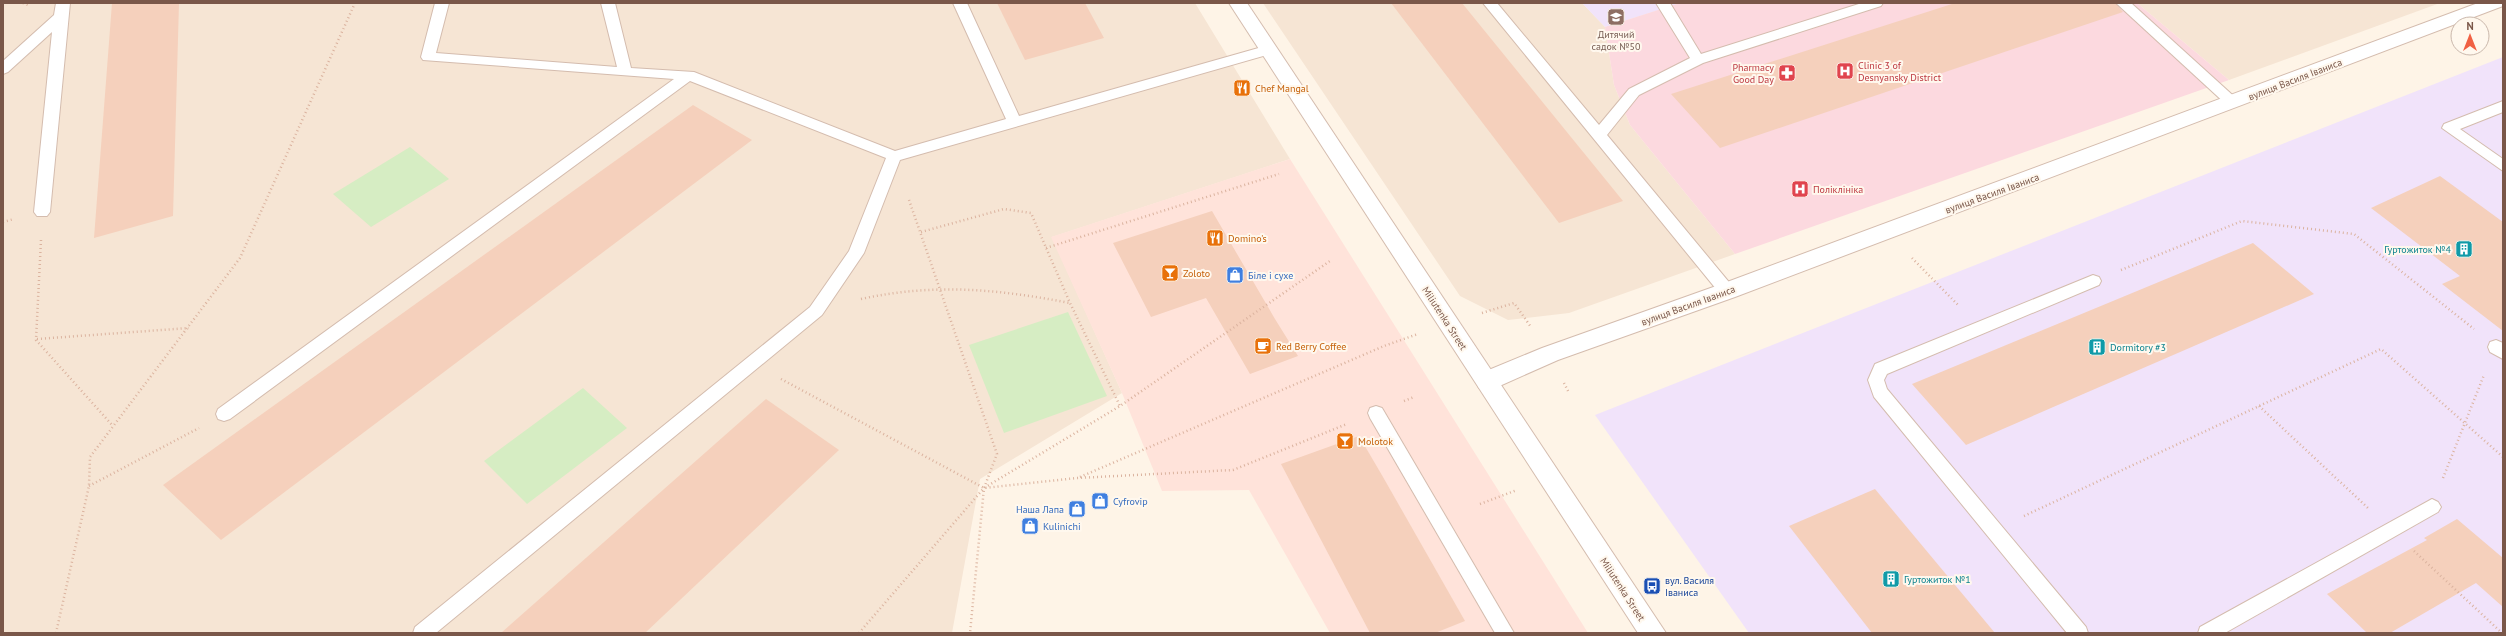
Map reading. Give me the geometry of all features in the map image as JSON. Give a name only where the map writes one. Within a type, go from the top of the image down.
[{"type":"street","name":"Miliutenka Street","points":[[1238,3],[1653,633]]},
{"type":"street","name":"вулиця Василя Іваниса","points":[[1487,381],[1550,354],[1727,291],[2233,103],[2496,3]]},
{"type":"lane","points":[[42,212],[60,18],[63,3]]},
{"type":"lane","points":[[442,3],[428,57],[625,72],[689,75],[894,156],[1269,50]]},
{"type":"lane","points":[[608,3],[625,72]]},
{"type":"lane","points":[[960,3],[1014,121]]},
{"type":"lane","points":[[1490,3],[1727,291]]},
{"type":"lane","points":[[1663,3],[1698,60]]},
{"type":"lane","points":[[1598,136],[1634,92],[1698,60],[1876,3]]},
{"type":"lane","points":[[2123,3],[2233,103]]},
{"type":"lane","points":[[3,69],[60,18]]},
{"type":"lane","points":[[224,414],[689,75]]},
{"type":"lane","points":[[2503,106],[2449,128],[2503,166]]},
{"type":"lane","points":[[422,633],[816,310],[856,253],[894,156]]},
{"type":"lane","points":[[2079,633],[1996,529],[1880,392],[1876,380],[1881,369],[2093,281]]},
{"type":"lane","points":[[1376,413],[1505,633]]},
{"type":"lane","points":[[2207,633],[2432,507]]},
{"type":"path","points":[[56,633],[89,486],[90,457],[189,328],[240,258],[355,3]]},
{"type":"path","points":[[894,156],[997,454],[984,488],[970,633]]},
{"type":"path","points":[[1046,248],[1279,174]]},
{"type":"path","points":[[921,232],[1004,209],[1031,213],[1070,303],[1120,406]]},
{"type":"path","points":[[42,212],[36,340],[113,426]]},
{"type":"path","points":[[2093,281],[2242,221],[2354,234],[2500,350],[2463,423],[2432,507]]},
{"type":"path","points":[[1912,258],[1981,327]]},
{"type":"path","points":[[859,633],[984,488],[1120,406],[1330,261]]},
{"type":"path","points":[[816,310],[887,292],[939,286],[1009,290],[1070,303]]},
{"type":"path","points":[[36,340],[189,328]]},
{"type":"path","points":[[1077,478],[1384,346]]},
{"type":"path","points":[[1996,529],[2382,349],[2463,423],[2503,457]]},
{"type":"path","points":[[751,363],[984,488],[1077,478],[1233,470],[1414,397]]},
{"type":"path","points":[[89,486],[224,414]]},
{"type":"shaded area","points":[[3,3],[1195,3],[1290,159],[1052,237],[1122,393],[980,479],[952,633],[3,633]]},
{"type":"shaded area","points":[[1263,3],[1582,3],[1605,27],[1614,85],[1630,125],[1735,254],[1569,313],[1508,320],[1460,296]]},
{"type":"shaded area","name":"Дитячий садок №50","points":[[1582,3],[1681,3],[1605,27]]},
{"type":"shaded area","name":"Поліклініка","points":[[1680,3],[2137,3],[2229,80],[1735,254],[1630,125],[1614,85],[1605,27]]},
{"type":"shaded area","points":[[2137,3],[2440,3],[2229,80]]},
{"type":"shaded area","points":[[2503,57],[2503,633],[1749,633],[1595,415]]},
{"type":"shaded area","points":[[1290,159],[1588,633],[1330,633],[1249,490],[1162,491],[1122,393],[1051,237]]},
{"type":"green space","points":[[410,147],[449,179],[371,227],[333,194]]},
{"type":"green space","points":[[1068,312],[1107,396],[1004,433],[969,345]]},
{"type":"green space","points":[[583,388],[627,428],[527,504],[484,461]]},
{"type":"building","points":[[112,3],[179,3],[173,216],[94,238]]},
{"type":"building","points":[[997,3],[1085,3],[1104,38],[1025,60]]},
{"type":"building","points":[[1391,3],[1462,3],[1623,201],[1559,223]]},
{"type":"building","name":"Clinic 3 of Desnyansky District","points":[[1955,3],[2115,3],[2123,12],[1720,148],[1671,94]]},
{"type":"building","points":[[693,105],[752,140],[221,540],[163,485]]},
{"type":"building","name":"Гуртожиток №4","points":[[2440,176],[2503,222],[2503,331],[2442,284],[2460,276],[2371,208]]},
{"type":"building","points":[[1212,211],[1298,356],[1250,374],[1206,298],[1151,317],[1113,243]]},
{"type":"building","name":"Dormitory #3","points":[[2253,243],[2314,294],[1966,445],[1912,384]]},
{"type":"building","points":[[766,399],[839,450],[645,633],[501,633]]},
{"type":"building","points":[[1359,436],[1465,621],[1435,633],[1370,633],[1281,464]]},
{"type":"building","name":"Гуртожиток №1","points":[[1875,489],[1995,633],[1872,633],[1789,526]]},
{"type":"building","points":[[2457,519],[2503,558],[2503,607],[2476,583],[2390,633],[2367,633],[2327,594],[2427,540],[2424,538]]},
{"type":"place","name":"Дитячий садок №50","points":[[1616,17]]},
{"type":"place","name":"Clinic 3 of Desnyansky District","points":[[1845,71]]},
{"type":"place","name":"Pharmacy Good Day","points":[[1787,73]]},
{"type":"place","name":"Chef Mangal","points":[[1242,88]]},
{"type":"place","name":"Поліклініка","points":[[1800,189]]},
{"type":"place","name":"Domino's","points":[[1215,238]]},
{"type":"place","name":"Гуртожиток №4","points":[[2464,249]]},
{"type":"place","name":"Zoloto","points":[[1170,273]]},
{"type":"place","name":"Біле і сухе","points":[[1235,275]]},
{"type":"place","name":"Red Berry Coffee","points":[[1263,346]]},
{"type":"place","name":"Dormitory #3","points":[[2097,347]]},
{"type":"place","name":"Molotok","points":[[1345,441]]},
{"type":"place","name":"Cyfrovip","points":[[1100,501]]},
{"type":"place","name":"Наша Лапа","points":[[1077,509]]},
{"type":"place","name":"Kulinichi","points":[[1030,526]]},
{"type":"place","name":"Гуртожиток №1","points":[[1891,579]]},
{"type":"place","name":"вул. Василя Іваниса","points":[[1652,586]]}]
